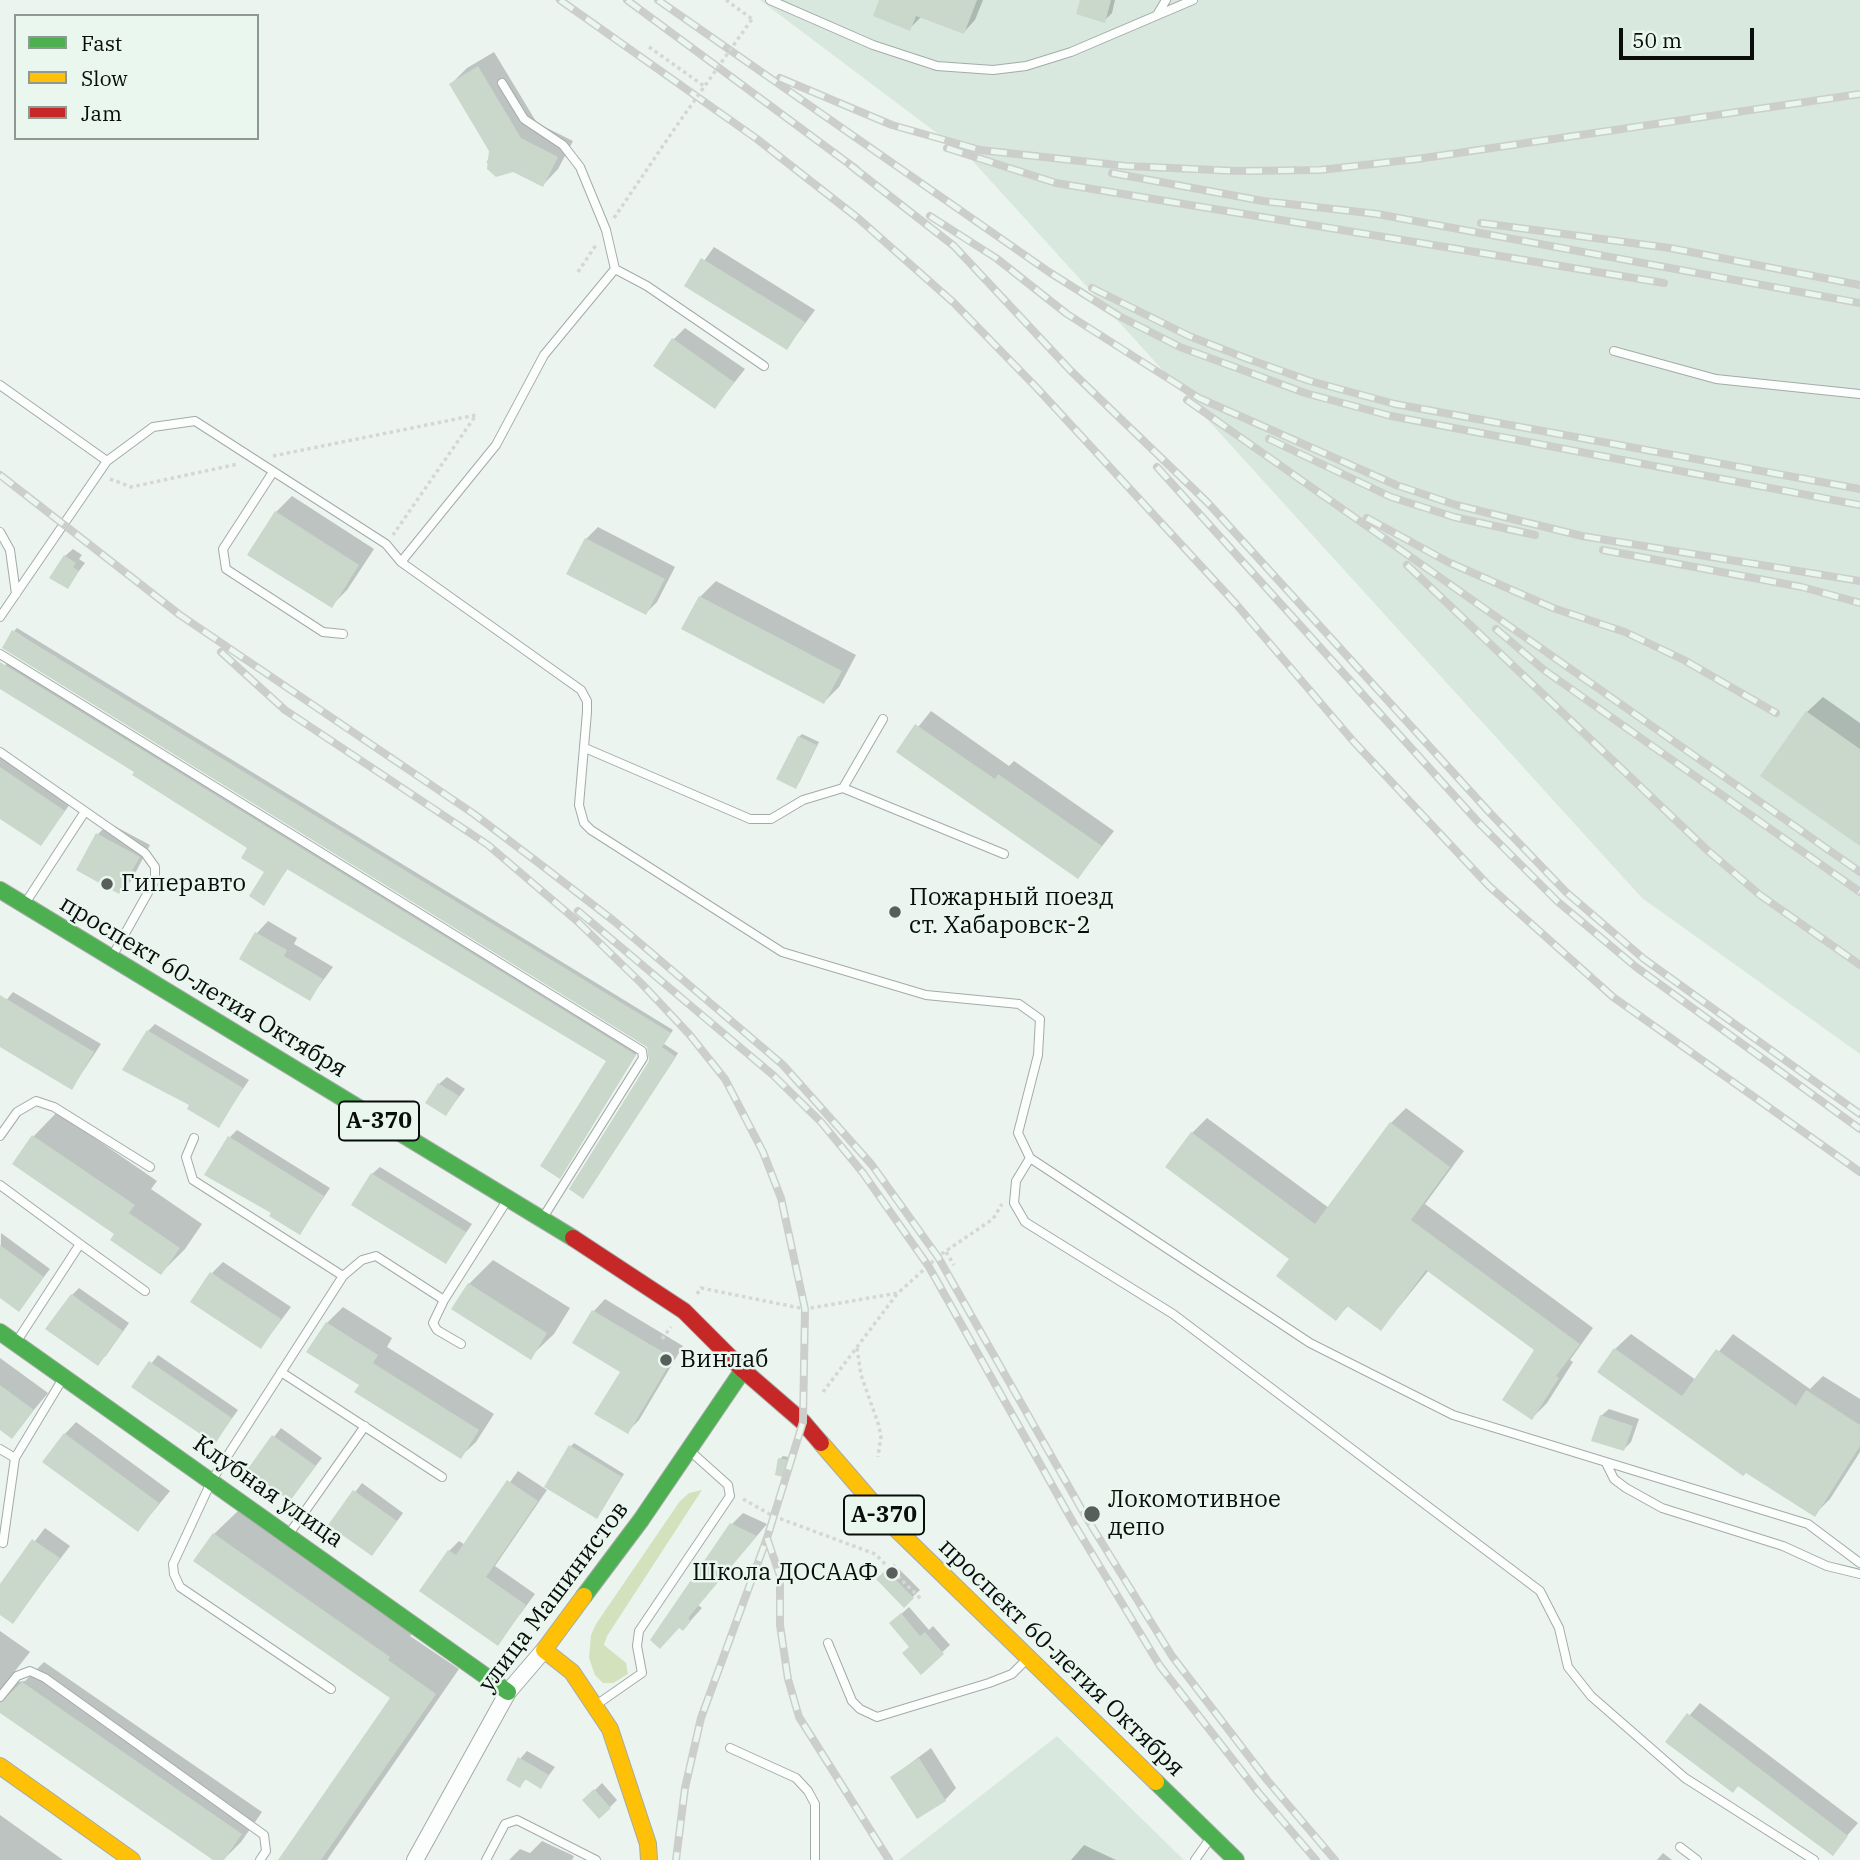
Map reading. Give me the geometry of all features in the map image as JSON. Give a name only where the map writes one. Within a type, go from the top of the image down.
[{"type":"main road","name":"проспект 60-летия Октября","points":[[0,890],[541,1219],[684,1311],[743,1370],[803,1422],[892,1525],[1236,1860]]},
{"type":"main road","name":"Клубная улица","points":[[0,1332],[289,1534],[508,1692]]},
{"type":"main road","name":"улица Машинистов","points":[[544,1650],[641,1520],[743,1370]]},
{"type":"main road","points":[[544,1650],[572,1672],[610,1729],[648,1844],[649,1860]]},
{"type":"main road","points":[[0,1766],[132,1860]]},
{"type":"street","name":"улица Машинистов","points":[[415,1860],[508,1692],[544,1650]]},
{"type":"lane","points":[[770,0],[873,45],[937,66],[993,70],[1026,66],[1071,52],[1193,0]]},
{"type":"lane","points":[[1157,15],[1166,0]]},
{"type":"lane","points":[[502,83],[524,119],[564,145],[580,167],[606,230],[615,269],[647,286],[764,366]]},
{"type":"lane","points":[[401,562],[496,445],[544,355],[615,269]]},
{"type":"lane","points":[[1614,351],[1716,379],[1860,394]]},
{"type":"lane","points":[[0,385],[107,461]]},
{"type":"lane","points":[[0,617],[107,461],[153,427],[195,421],[386,544],[401,562],[580,690],[587,702],[579,806],[584,823],[782,952],[926,995],[1019,1004],[1040,1020],[1038,1055],[1018,1133],[1030,1158],[1311,1343],[1467,1422],[1808,1524],[1860,1563]]},
{"type":"lane","points":[[273,472],[223,550],[226,569],[323,632],[343,634]]},
{"type":"lane","points":[[0,532],[10,550],[16,594]]},
{"type":"lane","points":[[0,654],[642,1051],[643,1058],[541,1219]]},
{"type":"lane","points":[[844,788],[883,719]]},
{"type":"lane","points":[[585,748],[750,819],[771,819],[803,800],[844,788],[1004,854]]},
{"type":"lane","points":[[0,752],[145,853],[155,867],[155,880],[112,958]]},
{"type":"lane","points":[[24,904],[84,813]]},
{"type":"lane","points":[[0,1136],[17,1112],[36,1101],[54,1107],[150,1167]]},
{"type":"lane","points":[[194,1138],[186,1157],[193,1180],[343,1276]]},
{"type":"lane","points":[[1030,1158],[1016,1181],[1014,1203],[1025,1222],[1173,1314],[1540,1591],[1559,1628],[1569,1667],[1591,1696],[1685,1778],[1814,1860]]},
{"type":"lane","points":[[0,1185],[145,1291]]},
{"type":"lane","points":[[461,1344],[437,1330],[433,1322],[508,1199]]},
{"type":"lane","points":[[16,1343],[80,1244]]},
{"type":"lane","points":[[331,1689],[180,1587],[173,1564],[212,1480],[343,1276],[362,1260],[376,1256],[444,1300]]},
{"type":"lane","points":[[281,1372],[442,1477]]},
{"type":"lane","points":[[3,1543],[15,1458],[64,1377]]},
{"type":"lane","points":[[289,1534],[365,1426]]},
{"type":"lane","points":[[0,1449],[15,1458]]},
{"type":"lane","points":[[596,1705],[642,1673],[636,1646],[639,1631],[730,1496],[728,1485],[689,1450]]},
{"type":"lane","points":[[1607,1465],[1614,1479],[1662,1508],[1783,1546],[1827,1566],[1860,1574]]},
{"type":"lane","points":[[828,1643],[852,1701],[860,1709],[877,1717],[989,1683],[1012,1674],[1027,1659]]},
{"type":"lane","points":[[0,1697],[17,1675],[30,1671],[45,1678],[264,1835],[266,1851],[260,1860]]},
{"type":"lane","points":[[730,1748],[796,1778],[808,1791],[815,1804],[815,1860]]},
{"type":"lane","points":[[486,1860],[505,1824],[517,1820],[596,1860]]},
{"type":"lane","points":[[1195,1860],[1211,1837]]},
{"type":"lane","points":[[1680,1847],[1697,1860]]},
{"type":"path","points":[[644,172],[752,19],[726,0]]},
{"type":"path","points":[[649,47],[704,86]]},
{"type":"path","points":[[98,474],[131,487],[476,415],[386,544]]},
{"type":"path","points":[[822,1392],[898,1293],[946,1252],[993,1219],[1016,1181]]},
{"type":"path","points":[[946,1252],[954,1265]]},
{"type":"path","points":[[662,1339],[701,1288],[805,1309],[898,1293]]},
{"type":"path","points":[[857,1346],[857,1360],[881,1436],[878,1457]]},
{"type":"path","points":[[730,1496],[748,1501],[773,1516],[876,1554],[921,1599]]},
{"type":"shaded area","points":[[760,0],[1860,0],[1860,1054],[1642,898],[970,158]]},
{"type":"shaded area","points":[[1057,1736],[1184,1860],[899,1860]]},
{"type":"green space","points":[[702,1490],[607,1636],[604,1645],[626,1663],[628,1674],[613,1683],[603,1683],[595,1675],[589,1658],[591,1635],[596,1624],[680,1501],[689,1493]]},
{"type":"building","points":[[879,0],[977,0],[964,34],[916,16],[910,31],[873,16]]},
{"type":"building","points":[[1080,0],[1111,0],[1105,23],[1076,14]]},
{"type":"building","points":[[478,66],[521,138],[558,157],[543,187],[513,172],[496,177],[487,169],[489,151],[449,84]]},
{"type":"building","points":[[701,258],[805,322],[787,350],[684,286]]},
{"type":"building","points":[[672,338],[734,382],[715,409],[653,366]]},
{"type":"building","points":[[275,511],[359,565],[332,608],[247,555]]},
{"type":"building","points":[[585,538],[665,579],[646,615],[566,574]]},
{"type":"building","points":[[64,555],[76,563],[73,567],[79,571],[68,589],[49,578]]},
{"type":"building","points":[[699,596],[842,671],[824,704],[681,629]]},
{"type":"building","points":[[12,630],[671,1033],[662,1047],[676,1057],[583,1199],[569,1189],[649,1061],[647,1047],[2,648]]},
{"type":"building","points":[[0,662],[636,1055],[560,1179],[540,1166],[606,1061],[287,869],[264,906],[249,896],[264,872],[241,858],[247,848],[132,775],[134,772],[0,689]]},
{"type":"building","points":[[1806,711],[1860,749],[1860,846],[1760,776]]},
{"type":"building","points":[[915,724],[995,779],[998,774],[1102,846],[1078,879],[896,752]]},
{"type":"building","points":[[798,736],[817,745],[796,789],[776,779]]},
{"type":"building","points":[[0,767],[65,811],[41,846],[0,819]]},
{"type":"building","points":[[96,833],[140,857],[119,894],[76,870]]},
{"type":"building","points":[[255,932],[287,950],[284,956],[323,979],[310,1001],[239,959]]},
{"type":"building","points":[[0,995],[94,1052],[72,1090],[0,1047]]},
{"type":"building","points":[[147,1030],[243,1088],[219,1128],[187,1109],[189,1105],[122,1070]]},
{"type":"building","points":[[438,1083],[459,1096],[446,1116],[425,1103]]},
{"type":"building","points":[[1390,1122],[1450,1167],[1411,1220],[1580,1344],[1556,1376],[1559,1378],[1532,1420],[1502,1400],[1534,1350],[1426,1270],[1381,1331],[1347,1306],[1336,1321],[1276,1276],[1289,1259],[1165,1167],[1191,1132],[1315,1224]]},
{"type":"building","points":[[32,1135],[135,1205],[129,1213],[180,1248],[161,1275],[110,1240],[114,1234],[12,1164]]},
{"type":"building","points":[[228,1136],[324,1196],[300,1235],[269,1216],[271,1213],[204,1175]]},
{"type":"building","points":[[371,1173],[466,1232],[446,1264],[351,1205]]},
{"type":"building","points":[[0,1245],[44,1277],[19,1312],[0,1298]]},
{"type":"building","points":[[210,1272],[281,1319],[261,1349],[190,1302]]},
{"type":"building","points":[[468,1283],[547,1333],[531,1360],[451,1309]]},
{"type":"building","points":[[71,1294],[123,1331],[98,1366],[45,1329]]},
{"type":"building","points":[[592,1310],[673,1358],[628,1434],[594,1414],[620,1372],[572,1343]]},
{"type":"building","points":[[326,1322],[378,1355],[373,1363],[479,1430],[461,1459],[354,1392],[359,1385],[306,1352]]},
{"type":"building","points":[[1614,1348],[1682,1396],[1716,1349],[1796,1406],[1806,1390],[1860,1425],[1860,1446],[1815,1517],[1746,1473],[1743,1476],[1597,1372]]},
{"type":"building","points":[[149,1361],[232,1418],[215,1444],[131,1387]]},
{"type":"building","points":[[0,1385],[34,1410],[12,1439],[0,1430]]},
{"type":"building","points":[[1600,1415],[1633,1426],[1624,1451],[1591,1441]]},
{"type":"building","points":[[64,1433],[159,1503],[138,1532],[42,1462]]},
{"type":"building","points":[[272,1435],[316,1466],[290,1501],[247,1470]]},
{"type":"building","points":[[569,1445],[622,1477],[597,1519],[544,1487]]},
{"type":"building","points":[[778,1458],[792,1461],[788,1478],[775,1475]]},
{"type":"building","points":[[507,1480],[538,1501],[486,1577],[526,1605],[498,1646],[419,1591],[448,1550],[456,1555]]},
{"type":"building","points":[[353,1490],[397,1521],[372,1556],[328,1525]]},
{"type":"building","points":[[730,1523],[757,1536],[688,1618],[691,1621],[683,1631],[679,1628],[660,1649],[650,1640]]},
{"type":"building","points":[[213,1533],[390,1657],[388,1660],[436,1694],[321,1860],[278,1860],[390,1698],[193,1561]]},
{"type":"building","points":[[32,1539],[60,1558],[13,1624],[0,1615],[0,1584]]},
{"type":"building","points":[[886,1570],[914,1598],[904,1608],[876,1579]]},
{"type":"building","points":[[901,1613],[920,1636],[925,1632],[944,1654],[921,1675],[902,1653],[909,1647],[889,1623]]},
{"type":"building","points":[[22,1682],[242,1834],[224,1860],[213,1860],[0,1713],[0,1703]]},
{"type":"building","points":[[1687,1713],[1848,1836],[1833,1856],[1738,1786],[1733,1793],[1665,1742]]},
{"type":"building","points":[[518,1757],[549,1775],[541,1789],[525,1779],[520,1788],[506,1780]]},
{"type":"building","points":[[919,1758],[946,1801],[917,1819],[890,1777]]},
{"type":"building","points":[[594,1789],[611,1808],[599,1819],[582,1800]]},
{"type":"railway","points":[[560,0],[757,139],[859,219],[954,303],[1036,387],[1236,604],[1354,742],[1489,886],[1613,997],[1860,1172]]},
{"type":"railway","points":[[627,0],[856,169]]},
{"type":"railway","points":[[658,0],[1049,272],[1119,316],[1180,347],[1305,393],[1391,416],[1860,505]]},
{"type":"railway","points":[[780,78],[892,125],[980,150],[1126,166],[1238,171],[1320,170],[1417,159],[1860,94]]},
{"type":"railway","points":[[947,148],[1056,183],[1664,283]]},
{"type":"railway","points":[[850,165],[954,246],[1071,371],[1208,503],[1490,813],[1566,892],[1644,959],[1860,1114]]},
{"type":"railway","points":[[1112,173],[1263,201],[1377,214],[1860,303]]},
{"type":"railway","points":[[930,216],[996,258],[1067,314],[1199,398],[1396,485],[1456,505],[1582,536],[1860,581]]},
{"type":"railway","points":[[1481,223],[1670,248],[1860,285]]},
{"type":"railway","points":[[1092,288],[1189,336],[1248,359],[1310,381],[1395,404],[1860,489]]},
{"type":"railway","points":[[1187,400],[1860,872]]},
{"type":"railway","points":[[1269,439],[1391,497],[1454,517],[1535,535]]},
{"type":"railway","points":[[1157,467],[1479,823],[1557,901],[1636,967],[1860,1129]]},
{"type":"railway","points":[[0,475],[180,615],[474,814],[614,921],[783,1065],[872,1165],[938,1257],[1086,1517],[1172,1656],[1267,1780],[1335,1860]]},
{"type":"railway","points":[[1367,518],[1448,562],[1553,608],[1625,632],[1684,660],[1776,713]]},
{"type":"railway","points":[[1603,550],[1802,587],[1860,603]]},
{"type":"railway","points":[[1407,565],[1706,849],[1760,895],[1860,965]]},
{"type":"railway","points":[[1496,629],[1544,670],[1860,892]]},
{"type":"railway","points":[[221,652],[285,710],[488,845],[577,921],[642,984],[689,1034],[725,1079],[763,1152],[781,1198],[805,1309],[803,1422],[767,1538],[701,1718],[685,1788],[676,1860]]},
{"type":"railway","points":[[578,911],[773,1075],[821,1122],[863,1173],[929,1267],[1074,1524],[1160,1666],[1258,1792],[1316,1860]]},
{"type":"railway","points":[[767,1538],[780,1576],[780,1625],[788,1679],[799,1717],[889,1860]]},
{"type":"traffic: fast","points":[[0,890],[573,1238]]},
{"type":"traffic: fast","points":[[0,1332],[508,1692]]},
{"type":"traffic: fast","points":[[584,1596],[641,1520],[743,1370]]},
{"type":"traffic: fast","points":[[1156,1782],[1236,1860]]},
{"type":"traffic: slow","points":[[821,1443],[892,1525],[1156,1782]]},
{"type":"traffic: slow","points":[[584,1596],[544,1650],[572,1672],[610,1729],[648,1844],[649,1860]]},
{"type":"traffic: slow","points":[[0,1766],[132,1860]]},
{"type":"traffic: jam","points":[[573,1238],[684,1311],[743,1370],[803,1422],[821,1443]]},
{"type":"place","name":"Гиперавто","points":[[107,884]]},
{"type":"place","name":"Пожарный поезд ст. Хабаровск-2","points":[[895,912]]},
{"type":"place","name":"Винлаб","points":[[666,1360]]},
{"type":"place","name":"Локомотивное депо","points":[[1092,1514]]},
{"type":"place","name":"Школа ДОСААФ","points":[[892,1573]]}]
